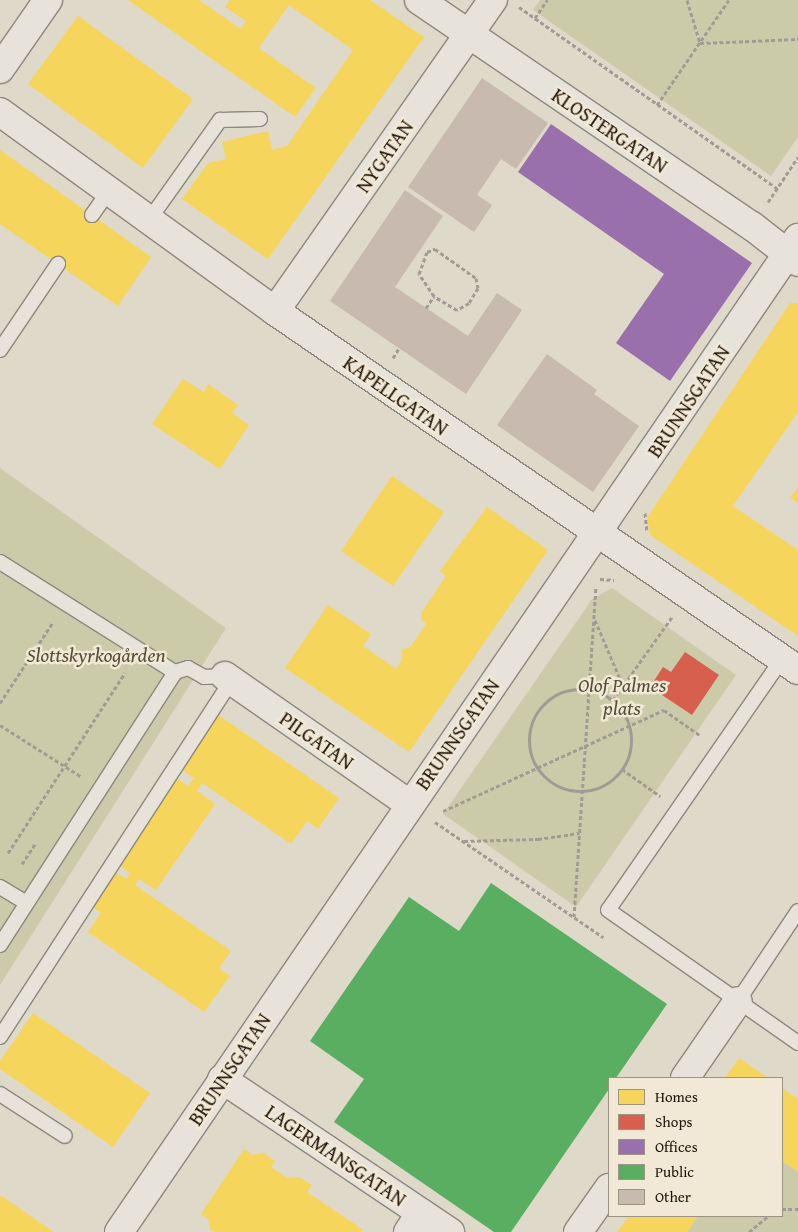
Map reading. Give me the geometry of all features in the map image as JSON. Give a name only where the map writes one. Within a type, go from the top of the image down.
[{"type":"street","points":[[0,70],[48,0]]},
{"type":"street","name":"KLOSTERGATAN","points":[[419,0],[752,226],[794,251]]},
{"type":"street","name":"NYGATAN","points":[[274,311],[469,35],[504,2]]},
{"type":"street","name":"KAPELLGATAN","points":[[0,112],[274,311],[790,664]]},
{"type":"street","name":"BRUNNSGATAN","points":[[119,1232],[409,804],[794,251]]},
{"type":"street","name":"PILGATAN","points":[[228,678],[409,804]]},
{"type":"street","points":[[686,1077],[738,1001]]},
{"type":"street","name":"LAGERMANSGATAN","points":[[222,1079],[415,1222],[450,1232]]},
{"type":"street","points":[[578,1232],[608,1189]]},
{"type":"lane","points":[[148,220],[220,120],[260,118]]},
{"type":"lane","points":[[92,215],[108,191]]},
{"type":"lane","points":[[0,350],[58,264]]},
{"type":"lane","points":[[0,562],[175,672]]},
{"type":"lane","points":[[790,664],[720,749],[608,910],[798,1043]]},
{"type":"lane","points":[[0,945],[175,672],[188,668],[204,677],[228,678]]},
{"type":"lane","points":[[0,1036],[228,678]]},
{"type":"lane","points":[[0,887],[26,904]]},
{"type":"lane","points":[[738,1001],[798,911]]},
{"type":"lane","points":[[0,1094],[65,1136]]},
{"type":"path","points":[[535,18],[547,0]]},
{"type":"path","points":[[687,0],[700,43]]},
{"type":"path","points":[[657,104],[729,0]]},
{"type":"path","points":[[504,2],[535,18],[777,188]]},
{"type":"path","points":[[700,43],[798,39]]},
{"type":"path","points":[[752,226],[798,157]]},
{"type":"path","points":[[435,249],[476,278],[478,288],[469,303],[457,310],[434,296],[419,274],[427,252],[435,249]]},
{"type":"path","points":[[426,308],[434,296]]},
{"type":"path","points":[[574,917],[597,579]]},
{"type":"path","points":[[613,700],[688,595]]},
{"type":"path","points":[[0,702],[66,603]]},
{"type":"path","points":[[594,619],[623,686]]},
{"type":"path","points":[[8,853],[125,673]]},
{"type":"path","points":[[569,689],[590,690],[613,700],[622,710],[630,726],[630,751],[622,769],[605,785],[583,790],[560,787],[546,779],[530,751],[529,735],[533,719],[542,706],[554,695],[569,689]]},
{"type":"path","points":[[435,814],[587,747],[664,710],[720,749]]},
{"type":"path","points":[[0,725],[101,789]]},
{"type":"path","points":[[622,769],[679,809]]},
{"type":"path","points":[[463,842],[538,839],[580,834]]},
{"type":"path","points":[[783,1209],[798,1209]]},
{"type":"path","points":[[749,1232],[767,1217]]},
{"type":"green space","points":[[540,0],[798,0],[798,137],[771,176],[533,10]]},
{"type":"green space","name":"Slottskyrkogården","points":[[0,468],[226,628],[0,985]]},
{"type":"green space","name":"Olof Palmes plats","points":[[612,588],[736,675],[576,907],[443,814],[591,600]]},
{"type":"green space","points":[[783,1162],[798,1172],[798,1232],[687,1232],[697,1217],[783,1217]]},
{"type":"building: Homes","points":[[128,0],[199,0],[241,29],[246,21],[225,7],[230,0],[370,0],[424,37],[268,259],[182,199],[208,163],[226,159],[222,142],[268,131],[272,150],[287,146],[353,50],[289,5],[259,48],[316,88],[295,117]]},
{"type":"building: Homes","points":[[78,16],[193,99],[143,168],[28,84]]},
{"type":"building: Homes","points":[[0,150],[151,257],[118,306],[0,224]]},
{"type":"building: Homes","points":[[790,303],[798,303],[798,412],[733,506],[798,550],[798,636],[650,535],[647,518]]},
{"type":"building: Homes","points":[[183,379],[204,392],[208,384],[238,405],[232,413],[249,425],[220,469],[152,424]]},
{"type":"building: Homes","points":[[392,476],[444,512],[393,586],[341,551]]},
{"type":"building: Homes","points":[[798,487],[798,503],[790,498]]},
{"type":"building: Homes","points":[[487,507],[548,550],[409,752],[285,668],[328,605],[371,634],[363,646],[396,669],[402,660],[402,650],[411,646],[426,624],[421,619],[422,612],[446,576],[440,571]]},
{"type":"building: Homes","points":[[215,713],[339,798],[318,829],[307,821],[291,844],[202,783],[197,791],[215,804],[156,890],[139,879],[135,885],[231,951],[219,968],[230,976],[204,1012],[88,932],[101,913],[88,904],[112,870],[126,879],[130,873],[109,858],[168,772],[188,786],[194,778],[178,767]]},
{"type":"building: Homes","points":[[33,1013],[150,1093],[113,1147],[0,1069],[0,1061]]},
{"type":"building: Homes","points":[[739,1058],[767,1077],[726,1077]]},
{"type":"building: Homes","points":[[783,1089],[798,1099],[798,1172],[783,1162]]},
{"type":"building: Homes","points":[[244,1149],[253,1155],[264,1153],[275,1161],[271,1167],[287,1178],[299,1177],[312,1185],[307,1192],[362,1229],[360,1232],[215,1232],[210,1229],[208,1219],[201,1214]]},
{"type":"building: Homes","points":[[0,1195],[54,1232],[0,1232]]},
{"type":"building: Homes","points":[[628,1217],[697,1217],[687,1232],[617,1232]]},
{"type":"building: Shops","points":[[685,652],[719,675],[692,715],[650,687],[663,667],[671,672]]},
{"type":"building: Offices","points":[[551,124],[752,263],[670,381],[616,343],[664,274],[518,172]]},
{"type":"building: Public","points":[[491,883],[667,1004],[617,1077],[608,1077],[608,1090],[511,1232],[494,1232],[334,1122],[364,1079],[310,1041],[409,897],[459,931]]},
{"type":"building: Other","points":[[482,78],[548,123],[516,169],[501,159],[477,195],[492,205],[474,232],[408,187]]},
{"type":"building: Other","points":[[405,190],[443,216],[395,287],[468,336],[497,293],[522,310],[466,394],[330,301]]},
{"type":"building: Other","points":[[547,354],[597,390],[594,394],[639,426],[593,492],[497,425]]}]
